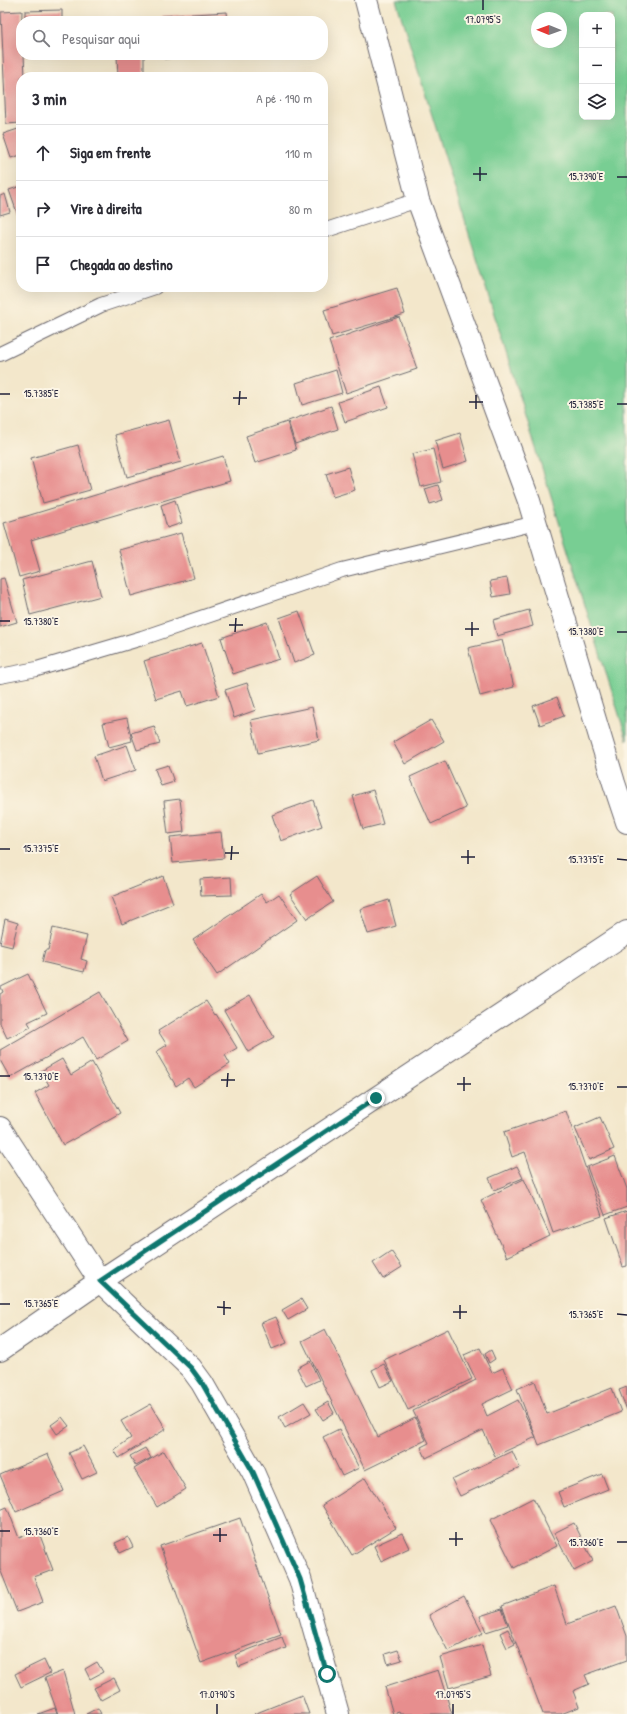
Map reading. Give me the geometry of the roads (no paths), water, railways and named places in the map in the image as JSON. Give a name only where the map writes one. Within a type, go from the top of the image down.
[{"type":"street","points":[[366,0],[418,200],[529,501],[627,822]]},
{"type":"street","points":[[0,1350],[100,1281],[627,932]]},
{"type":"street","points":[[0,1128],[100,1281],[191,1368],[202,1383],[253,1472],[300,1579],[338,1714]]},
{"type":"lane","points":[[328,229],[418,200]]},
{"type":"lane","points":[[0,354],[101,305],[140,292]]},
{"type":"lane","points":[[0,676],[37,669],[142,638],[342,570],[536,524]]}]
